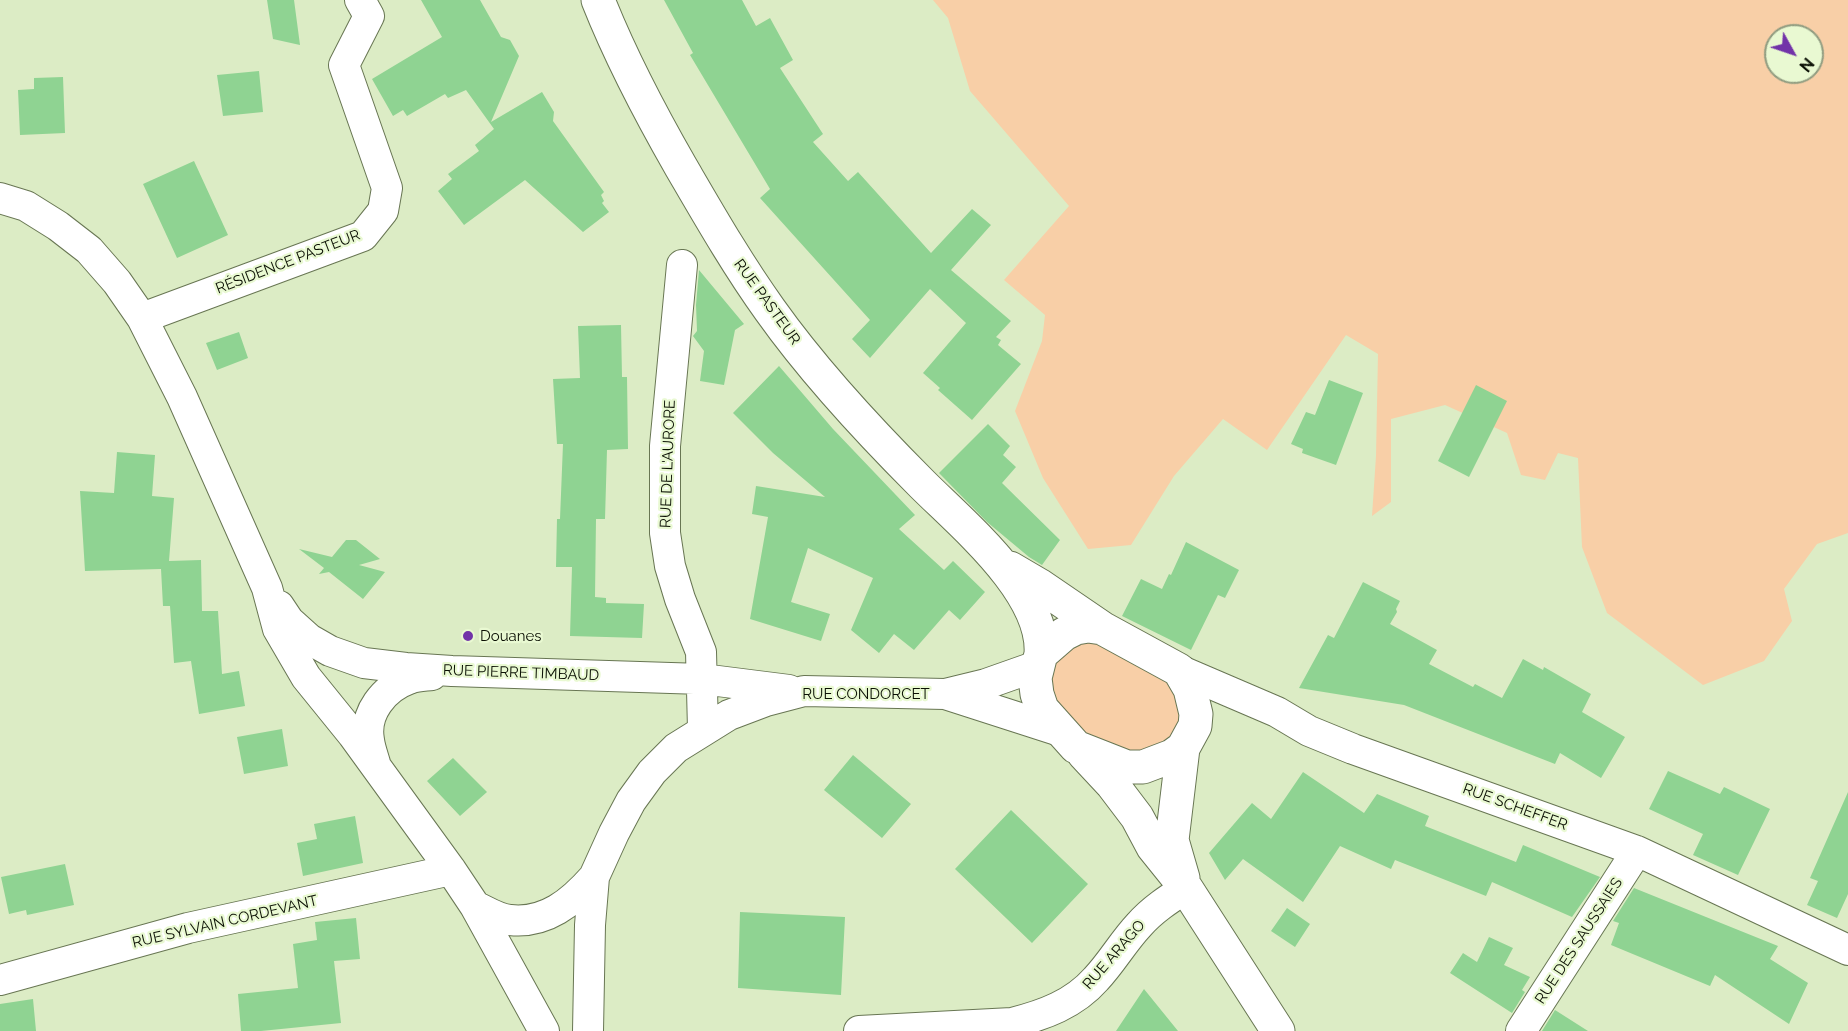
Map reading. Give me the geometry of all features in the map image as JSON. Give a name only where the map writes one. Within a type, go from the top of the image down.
[{"type":"main road","name":"RUE PASTEUR","points":[[598,0],[612,34],[658,127],[739,266],[771,311],[835,391],[998,561],[1029,603],[1042,643],[1039,660]]},
{"type":"main road","name":"RUE PASTEUR","points":[[998,561],[1039,585],[1101,628]]},
{"type":"main road","points":[[1186,888],[1172,840],[1183,748],[1195,726],[1196,714],[1190,689],[1179,670],[1101,628],[1088,626],[1076,628],[1064,634],[1039,660],[1035,678],[1042,709],[1112,784],[1137,817],[1153,847],[1186,888],[1278,1031]]},
{"type":"main road","points":[[1069,740],[1127,767],[1161,762],[1183,748]]},
{"type":"street","name":"RÉSIDENCE PASTEUR","points":[[142,318],[363,236],[382,211],[387,188],[344,65],[369,16],[360,0]]},
{"type":"street","name":"RUE PIERRE TIMBAUD","points":[[0,198],[26,206],[58,226],[89,250],[117,282],[142,318],[182,397],[267,588],[278,629],[306,677],[376,766],[452,870],[475,906],[544,1031]]},
{"type":"street","name":"RUE DE L'AURORE","points":[[682,265],[665,446],[665,533],[670,566],[701,652],[703,729]]},
{"type":"street","name":"RUE PIERRE TIMBAUD","points":[[267,588],[289,621],[309,639],[330,651],[364,663],[452,671],[702,679],[804,692]]},
{"type":"street","name":"RUE CONDORCET","points":[[588,1031],[590,926],[594,877],[625,812],[652,772],[676,748],[703,729],[729,715],[766,701],[804,692],[945,694],[986,684],[1039,660]]},
{"type":"street","name":"RUE SCHEFFER","points":[[1179,670],[1277,712],[1309,731],[1353,749],[1637,852],[1848,950]]},
{"type":"street","points":[[376,766],[369,739],[369,725],[372,711],[383,696],[394,686],[410,678],[452,671]]},
{"type":"street","name":"RUE CONDORCET","points":[[945,694],[1069,740]]},
{"type":"street","name":"RUE DES SAUSSAIES","points":[[1521,1031],[1637,852]]},
{"type":"street","name":"RUE SYLVAIN CORDEVANT","points":[[0,980],[188,928],[452,870]]},
{"type":"street","points":[[475,906],[508,920],[534,919],[558,910],[578,895],[594,877]]},
{"type":"street","name":"RUE ARAGO","points":[[859,1031],[1012,1023],[1056,1009],[1078,996],[1096,980],[1138,925],[1154,910],[1186,888]]},
{"type":"shaded area","points":[[933,0],[1848,0],[1848,533],[1817,544],[1784,589],[1792,621],[1764,661],[1703,685],[1607,613],[1582,547],[1578,458],[1558,453],[1545,480],[1521,475],[1507,433],[1445,405],[1391,419],[1391,502],[1372,516],[1378,354],[1346,335],[1267,450],[1223,419],[1174,476],[1131,545],[1088,549],[1043,478],[1015,411],[1042,341],[1045,315],[1004,280],[1069,206],[970,91],[948,18]]},
{"type":"shaded area","points":[[1090,640],[1175,685],[1179,702],[1179,719],[1169,741],[1147,754],[1112,750],[1079,729],[1052,703],[1051,662],[1059,650]]},
{"type":"building","points":[[267,0],[294,0],[300,45],[273,39]]},
{"type":"building","points":[[421,0],[480,0],[501,37],[510,40],[519,56],[491,122],[542,92],[554,112],[553,121],[604,192],[601,195],[604,201],[602,203],[609,212],[583,232],[525,180],[464,225],[438,191],[452,179],[448,174],[479,151],[475,145],[494,129],[466,90],[448,98],[445,94],[407,116],[403,110],[393,116],[372,79],[442,37]]},
{"type":"building","points":[[664,0],[742,0],[756,26],[770,18],[793,60],[780,68],[823,134],[813,142],[848,181],[858,172],[931,253],[972,209],[991,225],[951,270],[1011,321],[996,337],[1001,340],[998,345],[1021,364],[972,420],[938,390],[940,388],[923,373],[966,323],[930,289],[870,358],[852,339],[870,320],[760,198],[770,189],[690,55],[693,53]]},
{"type":"building","points":[[259,71],[263,112],[223,116],[217,75]]},
{"type":"building","points":[[63,77],[65,133],[20,135],[18,90],[34,89],[34,78]]},
{"type":"building","points":[[194,161],[228,235],[177,258],[143,184]]},
{"type":"building","points":[[699,270],[744,324],[735,330],[724,385],[700,381],[704,351],[693,336],[697,331],[696,305]]},
{"type":"building","points":[[621,325],[622,377],[627,377],[628,449],[607,450],[605,519],[596,519],[595,597],[606,598],[606,603],[644,604],[642,638],[570,636],[572,567],[556,567],[563,444],[557,444],[553,379],[580,378],[578,326]]},
{"type":"building","points":[[239,332],[248,358],[217,370],[206,343]]},
{"type":"building","points":[[779,366],[833,429],[915,515],[899,529],[944,570],[953,561],[985,592],[960,620],[949,610],[914,650],[894,634],[879,653],[851,630],[873,578],[808,548],[791,602],[830,614],[821,641],[750,619],[768,517],[752,514],[756,486],[825,497],[773,453],[733,413]]},
{"type":"building","points":[[1329,380],[1363,393],[1336,465],[1302,453],[1303,449],[1291,444],[1306,412],[1315,415]]},
{"type":"building","points":[[1476,385],[1507,401],[1469,477],[1438,461]]},
{"type":"building","points":[[988,424],[1010,446],[1003,455],[1016,467],[1002,483],[1060,540],[1042,565],[987,522],[939,473]]},
{"type":"building","points":[[117,452],[155,455],[152,496],[174,498],[169,561],[201,560],[202,611],[218,611],[222,674],[239,671],[245,706],[199,714],[191,661],[174,663],[170,606],[163,606],[161,569],[85,571],[80,491],[114,493]]},
{"type":"building","points":[[346,540],[356,540],[380,559],[359,565],[385,572],[363,599],[329,572],[319,574],[324,568],[299,549],[332,557]]},
{"type":"building","points":[[1186,542],[1239,570],[1225,598],[1218,595],[1191,650],[1122,616],[1141,579],[1162,589]]},
{"type":"building","points":[[1363,582],[1400,601],[1390,624],[1437,650],[1429,664],[1473,687],[1475,684],[1502,698],[1523,659],[1543,670],[1544,667],[1591,694],[1582,712],[1625,737],[1601,778],[1560,753],[1555,764],[1404,705],[1299,688],[1328,635],[1334,638]]},
{"type":"building","points":[[282,729],[288,766],[244,774],[237,737]]},
{"type":"building","points":[[853,755],[911,804],[882,838],[824,790]]},
{"type":"building","points":[[453,758],[487,792],[460,816],[427,781]]},
{"type":"building","points":[[1668,771],[1720,794],[1724,787],[1770,809],[1738,875],[1693,855],[1703,834],[1649,809]]},
{"type":"building","points":[[1303,772],[1364,813],[1377,794],[1429,816],[1425,826],[1516,862],[1523,845],[1600,877],[1572,917],[1492,882],[1486,896],[1395,860],[1391,869],[1340,846],[1303,902],[1243,859],[1225,880],[1209,853],[1252,803],[1271,819]]},
{"type":"building","points":[[1848,792],[1848,894],[1837,918],[1807,905],[1818,881],[1810,878]]},
{"type":"building","points":[[1011,810],[1088,884],[1032,943],[955,869]]},
{"type":"building","points":[[355,816],[363,863],[303,876],[297,843],[317,839],[314,824]]},
{"type":"building","points":[[65,864],[74,905],[27,915],[26,910],[9,914],[1,877]]},
{"type":"building","points":[[1634,888],[1778,946],[1770,959],[1808,983],[1789,1024],[1715,975],[1710,986],[1611,945],[1619,923],[1613,921]]},
{"type":"building","points":[[1287,908],[1310,924],[1295,947],[1271,931]]},
{"type":"building","points":[[740,912],[845,917],[841,995],[738,988]]},
{"type":"building","points":[[356,918],[360,959],[334,961],[341,1023],[241,1031],[238,994],[298,988],[293,944],[317,940],[315,922]]},
{"type":"building","points":[[1489,937],[1513,948],[1504,965],[1530,977],[1522,990],[1525,992],[1512,1013],[1450,973],[1463,953],[1477,962]]},
{"type":"building","points":[[1144,989],[1178,1031],[1116,1031]]},
{"type":"building","points":[[33,999],[36,1031],[0,1031],[0,1004]]},
{"type":"building","points":[[1555,1010],[1588,1031],[1542,1031]]},
{"type":"place","name":"Douanes","points":[[468,636]]}]
